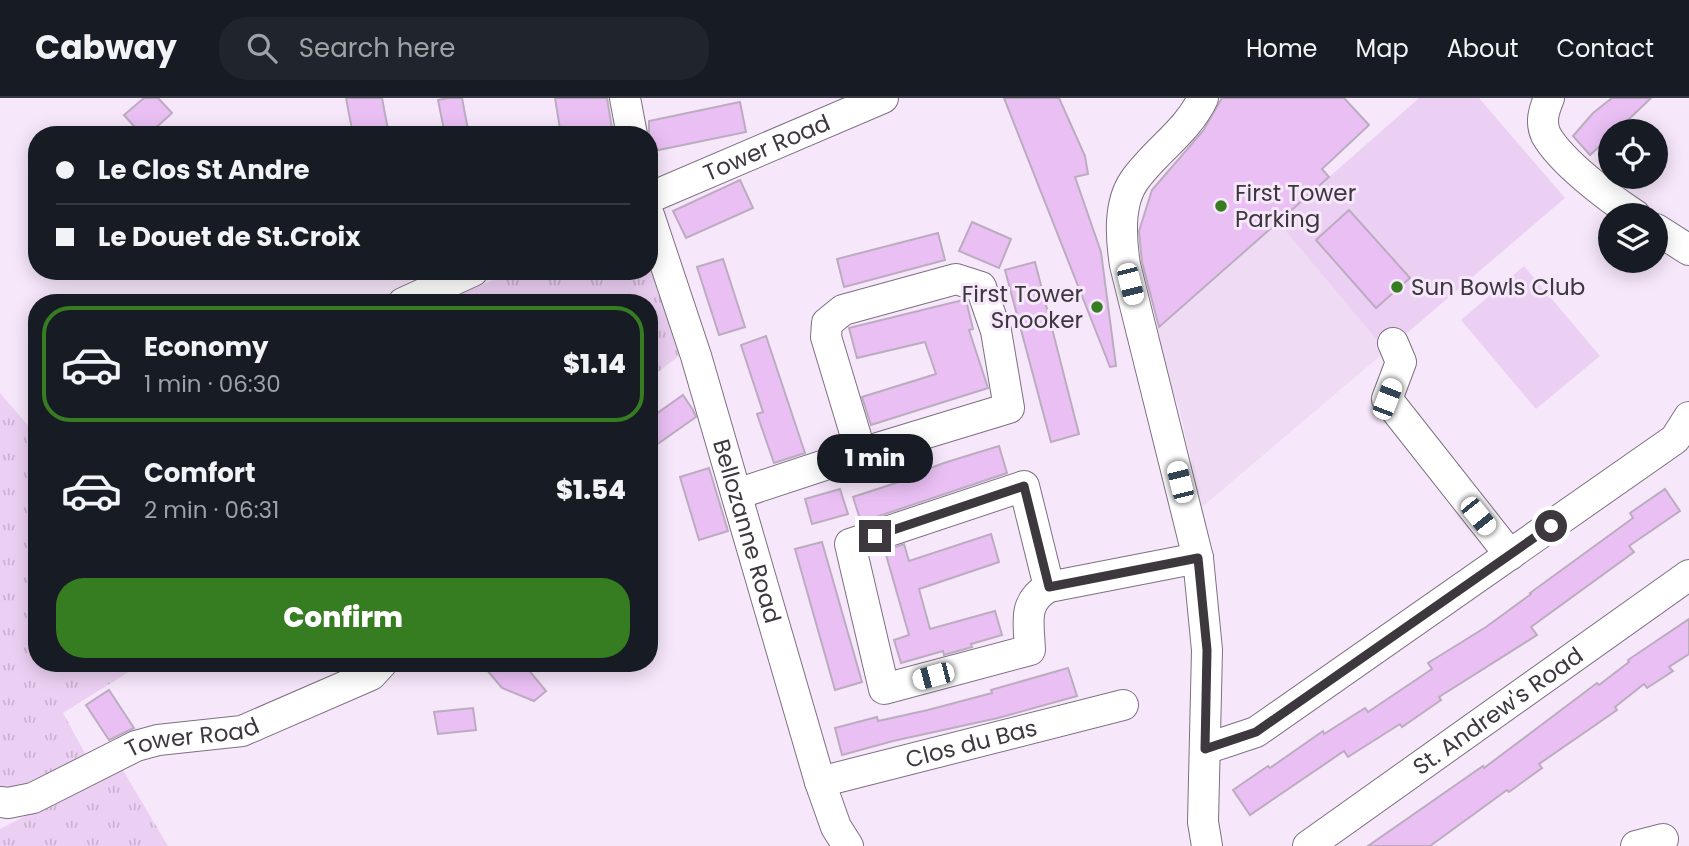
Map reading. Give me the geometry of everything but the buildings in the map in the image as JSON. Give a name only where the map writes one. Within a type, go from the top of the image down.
[{"type":"street","points":[[625,98],[630,126]]},
{"type":"street","name":"Tower Road","points":[[658,194],[883,98]]},
{"type":"street","points":[[1203,98],[1188,124],[1133,182],[1125,203],[1121,240],[1198,558],[1207,650],[1203,822],[1207,846]]},
{"type":"street","points":[[1549,98],[1542,116],[1546,134],[1557,149],[1601,193],[1616,203]]},
{"type":"street","points":[[1668,237],[1689,250]]},
{"type":"street","name":"Bellozanne Road","points":[[658,242],[696,356],[820,782],[836,827],[848,846]]},
{"type":"street","points":[[737,494],[1009,408],[996,331],[981,287],[956,279],[843,310],[827,323],[826,337],[861,453]]},
{"type":"street","points":[[422,294],[453,280]]},
{"type":"street","points":[[1393,343],[1401,362],[1387,399],[1510,555]]},
{"type":"street","points":[[1205,749],[1256,732],[1675,439],[1689,417]]},
{"type":"street","points":[[1049,587],[1024,486],[850,544],[884,689],[1030,650],[1029,611],[1036,595],[1049,587],[1198,558]]},
{"type":"street","name":"St. Andrew's Road","points":[[1308,846],[1689,575]]},
{"type":"street","name":"Tower Road","points":[[0,802],[33,798],[136,746],[158,740],[242,731],[374,672]]},
{"type":"street","name":"Clos du Bas","points":[[820,782],[1123,705]]},
{"type":"shaded area","points":[[1278,222],[1386,351],[1202,507],[1180,412],[1153,332]]},
{"type":"green space","name":"Sun Bowls Club","points":[[1419,98],[1479,98],[1565,198],[1386,351],[1278,222]]},
{"type":"green space","points":[[1524,266],[1600,356],[1536,409],[1461,320]]},
{"type":"green space","points":[[658,278],[684,352],[658,372],[658,294],[460,294],[493,280]]},
{"type":"green space","points":[[0,393],[28,426],[28,672],[129,672],[63,713],[87,757],[40,783],[0,792]]},
{"type":"green space","points":[[121,767],[168,846],[0,846],[0,829]]},
{"type":"place","name":"First Tower Parking","points":[[1221,206]]},
{"type":"place","name":"Sun Bowls Club","points":[[1397,287]]},
{"type":"place","name":"First Tower Snooker","points":[[1097,307]]},
{"type":"route","points":[[875,536],[1024,486],[1049,587],[1198,558],[1207,650],[1205,749],[1256,732],[1551,526]]}]
